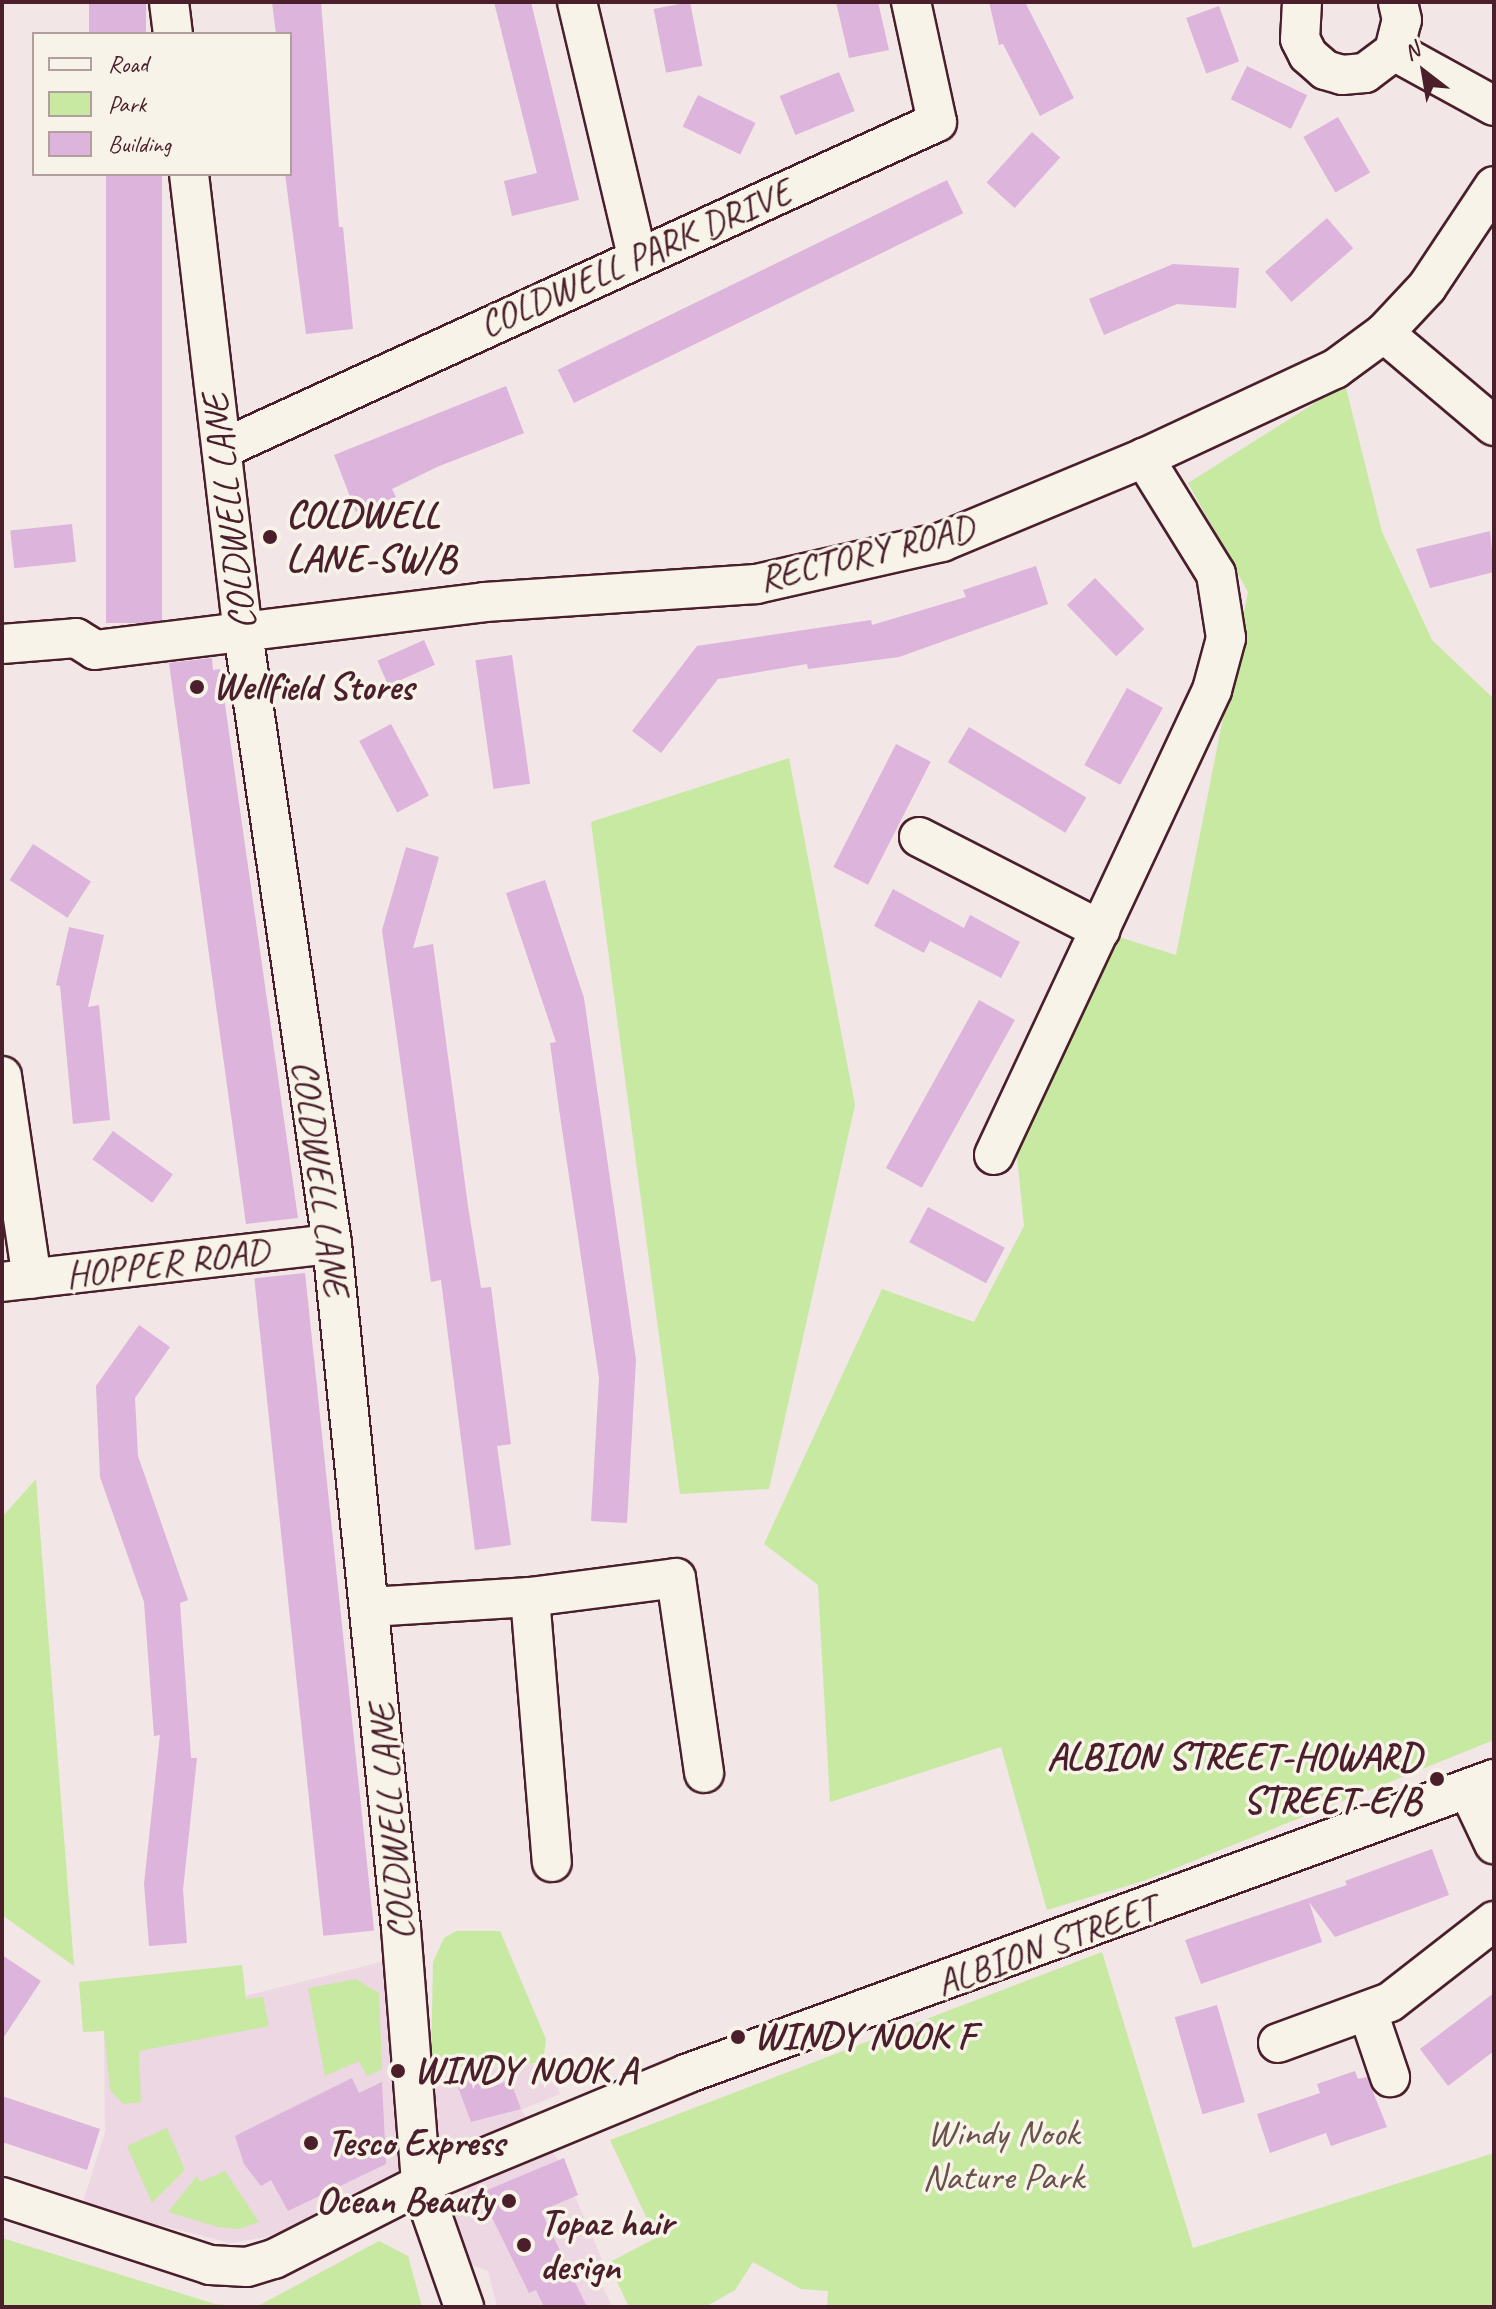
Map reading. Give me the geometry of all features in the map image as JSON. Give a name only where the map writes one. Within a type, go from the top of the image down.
[{"type":"street","points":[[169,2],[173,32]]},
{"type":"street","points":[[577,2],[637,255]]},
{"type":"street","name":"COLDWELL PARK DRIVE","points":[[222,449],[637,255],[937,122],[911,2]]},
{"type":"street","points":[[1302,2],[1300,39],[1325,70],[1365,73],[1394,51],[1402,20],[1398,2]]},
{"type":"street","points":[[1394,51],[1494,106]]},
{"type":"street","name":"COLDWELL LANE","points":[[189,176],[243,633],[332,1244],[370,1607],[421,2184],[464,2307]]},
{"type":"street","name":"RECTORY ROAD","points":[[2,644],[76,638],[95,650],[485,602],[756,584],[942,542],[1144,458],[1335,369],[1384,333],[1427,287],[1490,205]]},
{"type":"street","points":[[1384,333],[1494,426]]},
{"type":"street","points":[[994,1155],[1212,690],[1226,638],[1216,574],[1144,458]]},
{"type":"street","points":[[919,837],[1101,930]]},
{"type":"street","points":[[2,1076],[17,1281]]},
{"type":"street","name":"HOPPER ROAD","points":[[17,1281],[332,1244]]},
{"type":"street","points":[[370,1607],[530,1597],[676,1578],[704,1773]]},
{"type":"street","points":[[530,1597],[552,1862]]},
{"type":"street","points":[[1482,1785],[1494,1844]]},
{"type":"street","name":"ALBION STREET","points":[[2,2197],[210,2265],[247,2267],[274,2259],[421,2184],[686,2074],[1482,1785]]},
{"type":"street","points":[[1278,2043],[1390,2002],[1494,1921]]},
{"type":"street","points":[[1368,2012],[1390,2077]]},
{"type":"shaded area","points":[[393,1959],[394,2075],[549,2063],[560,2094],[521,2110],[561,2164],[604,2264],[595,2270],[612,2307],[497,2307],[488,2271],[461,2261],[446,2216],[449,2201],[468,2192],[454,2158],[266,2237],[230,2243],[82,2205],[105,2132],[104,2031]]},
{"type":"green space","points":[[1345,384],[1382,532],[1432,640],[1494,699],[1494,1740],[1146,1880],[1047,1910],[1001,1747],[830,1802],[818,1585],[764,1544],[882,1289],[974,1322],[1024,1226],[1016,1147],[1119,937],[1176,955],[1248,592],[1188,483]]},
{"type":"green space","points":[[789,758],[855,1105],[769,1489],[680,1494],[591,822]]},
{"type":"green space","points":[[36,1479],[74,1966],[2,1915],[2,1517]]},
{"type":"green space","points":[[456,1931],[500,1931],[546,2039],[543,2063],[431,2068],[433,1962],[444,1938]]},
{"type":"green space","name":"Windy Nook Nature Park","points":[[1102,1952],[1193,2248],[1494,2153],[1494,2307],[827,2307],[828,2291],[801,2289],[753,2262],[735,2290],[705,2307],[629,2307],[608,2263],[656,2238],[610,2140]]},
{"type":"green space","points":[[242,1965],[246,1999],[263,1997],[269,2026],[139,2051],[141,2102],[123,2104],[110,2090],[104,2031],[83,2032],[79,1982]]},
{"type":"green space","points":[[356,1979],[379,1993],[382,2069],[367,2076],[359,2061],[325,2076],[308,1988]]},
{"type":"green space","points":[[167,2128],[185,2170],[152,2203],[127,2146]]},
{"type":"green space","points":[[225,2171],[259,2222],[239,2229],[218,2227],[168,2212],[197,2176],[200,2182]]},
{"type":"green space","points":[[2,2238],[215,2304],[251,2307],[2,2307]]},
{"type":"green space","points":[[379,2241],[408,2256],[422,2307],[256,2307]]},
{"type":"building","points":[[89,2],[146,2],[146,32],[89,32]]},
{"type":"building","points":[[272,2],[321,2],[339,227],[343,227],[353,329],[306,334],[285,176],[292,176],[292,32],[276,32]]},
{"type":"building","points":[[494,2],[531,2],[579,200],[512,216],[504,181],[537,173]]},
{"type":"building","points":[[690,2],[702,66],[666,73],[654,9]]},
{"type":"building","points":[[836,2],[878,2],[889,50],[849,58]]},
{"type":"building","points":[[989,2],[1025,2],[1074,98],[1040,116],[1003,44],[999,45]]},
{"type":"building","points":[[1219,6],[1239,61],[1206,73],[1186,18]]},
{"type":"building","points":[[1247,66],[1307,95],[1291,129],[1231,99]]},
{"type":"building","points":[[839,72],[855,111],[795,135],[780,96]]},
{"type":"building","points":[[698,95],[756,123],[740,155],[683,126]]},
{"type":"building","points":[[1338,117],[1370,172],[1335,192],[1303,137]]},
{"type":"building","points":[[1032,132],[1060,157],[1015,208],[986,183]]},
{"type":"building","points":[[106,176],[162,176],[162,623],[106,623]]},
{"type":"building","points":[[947,180],[963,213],[574,403],[558,370]]},
{"type":"building","points":[[1327,218],[1353,248],[1291,302],[1265,272]]},
{"type":"building","points":[[1173,264],[1239,268],[1236,308],[1177,304],[1104,335],[1089,299]]},
{"type":"building","points":[[506,386],[524,433],[437,467],[392,489],[396,497],[356,512],[334,455]]},
{"type":"building","points":[[72,524],[76,562],[14,568],[10,530]]},
{"type":"building","points":[[1490,531],[1494,572],[1430,588],[1416,549]]},
{"type":"building","points":[[1036,566],[1048,604],[899,657],[808,669],[807,664],[718,679],[661,753],[632,731],[697,646],[871,620],[872,625],[966,597],[963,590]]},
{"type":"building","points":[[1095,578],[1144,629],[1116,656],[1067,605]]},
{"type":"building","points":[[424,640],[435,665],[388,685],[377,661]]},
{"type":"building","points":[[512,655],[530,784],[493,789],[475,660]]},
{"type":"building","points":[[212,658],[213,670],[220,669],[298,1218],[246,1224],[169,663]]},
{"type":"building","points":[[1127,688],[1163,708],[1120,785],[1084,765]]},
{"type":"building","points":[[391,724],[429,796],[397,812],[359,741]]},
{"type":"building","points":[[969,727],[1086,798],[1065,833],[948,762]]},
{"type":"building","points":[[896,744],[931,762],[868,885],[833,867]]},
{"type":"building","points":[[33,844],[91,882],[67,918],[10,880]]},
{"type":"building","points":[[406,847],[439,857],[413,948],[433,944],[468,1206],[481,1288],[491,1287],[511,1444],[497,1446],[511,1545],[475,1550],[441,1280],[431,1282],[382,930]]},
{"type":"building","points":[[545,880],[584,998],[636,1360],[627,1523],[591,1521],[599,1378],[550,1043],[556,1042],[506,893]]},
{"type":"building","points":[[893,889],[964,928],[970,915],[1020,942],[1001,978],[930,941],[924,953],[874,926]]},
{"type":"building","points":[[69,927],[104,935],[88,1007],[99,1005],[110,1120],[73,1124],[60,986],[56,985]]},
{"type":"building","points":[[979,1000],[1015,1020],[922,1188],[886,1168]]},
{"type":"building","points":[[113,1131],[173,1174],[152,1203],[92,1159]]},
{"type":"building","points":[[928,1207],[1005,1248],[986,1283],[909,1242]]},
{"type":"building","points":[[305,1273],[374,1930],[323,1936],[254,1278]]},
{"type":"building","points":[[139,1325],[170,1347],[135,1398],[138,1456],[188,1600],[180,1603],[191,1758],[197,1758],[183,1890],[187,1943],[149,1946],[144,1884],[160,1735],[154,1736],[144,1602],[100,1477],[96,1386]]},
{"type":"building","points":[[1432,1849],[1449,1895],[1335,1937],[1309,1902],[1322,1942],[1201,1984],[1185,1940],[1347,1885],[1345,1881]]},
{"type":"building","points":[[2,1955],[41,1981],[2,2040]]},
{"type":"building","points":[[1494,1993],[1494,2051],[1448,2086],[1420,2049]]},
{"type":"building","points":[[1217,2005],[1245,2102],[1203,2114],[1175,2017]]},
{"type":"building","points":[[486,2069],[492,2087],[510,2080],[521,2109],[471,2122],[456,2082]]},
{"type":"building","points":[[1355,2071],[1358,2079],[1367,2077],[1387,2127],[1331,2146],[1326,2133],[1270,2153],[1257,2114],[1320,2093],[1317,2084]]},
{"type":"building","name":"Tesco Express","points":[[352,2078],[359,2093],[382,2082],[386,2164],[288,2211],[271,2180],[261,2186],[244,2164],[235,2136]]},
{"type":"building","points":[[2,2096],[100,2129],[87,2170],[2,2142]]},
{"type":"building","points":[[564,2158],[578,2195],[541,2211],[587,2307],[544,2307],[536,2290],[529,2293],[480,2193]]},
{"type":"place","name":"COLDWELL LANE-SW/B","points":[[270,537]]},
{"type":"place","name":"Wellfield Stores","points":[[197,687]]},
{"type":"place","name":"ALBION STREET-HOWARD STREET-E/B","points":[[1437,1779]]},
{"type":"place","name":"WINDY NOOK F","points":[[738,2037]]},
{"type":"place","name":"WINDY NOOK A","points":[[398,2071]]},
{"type":"place","name":"Tesco Express","points":[[311,2143]]},
{"type":"place","name":"Ocean Beauty","points":[[509,2201]]},
{"type":"place","name":"Topaz hair design","points":[[524,2245]]}]
